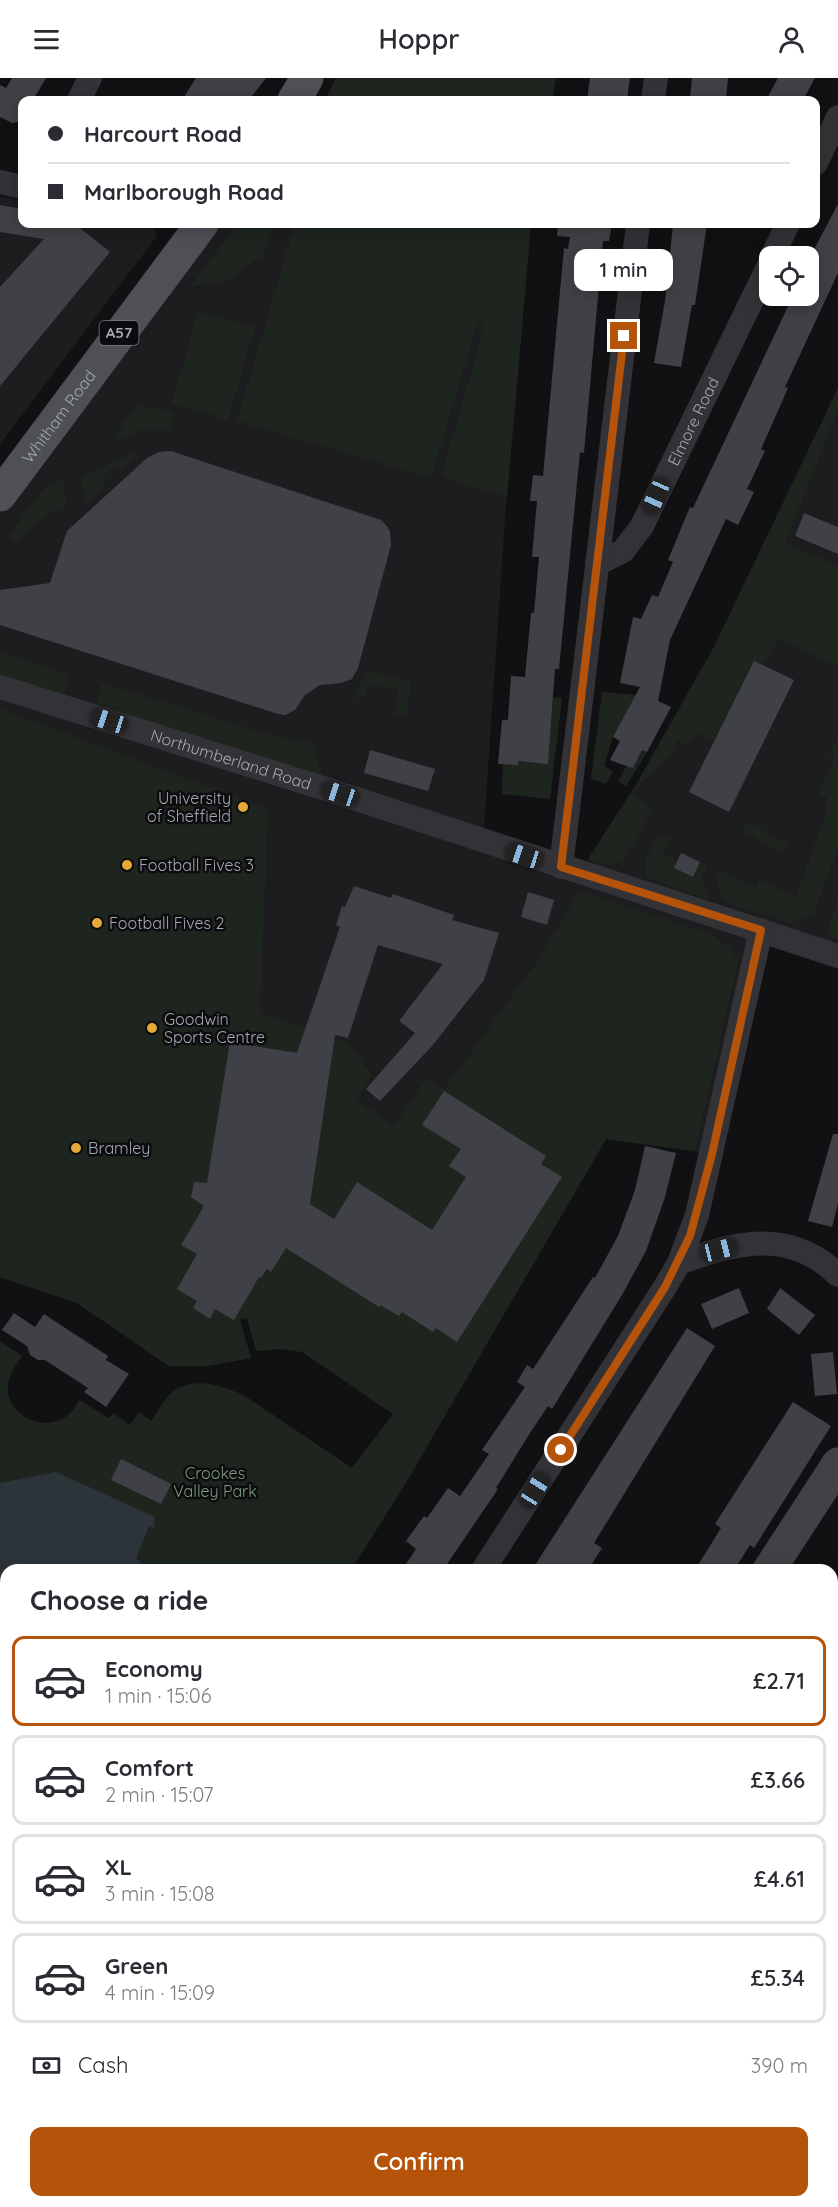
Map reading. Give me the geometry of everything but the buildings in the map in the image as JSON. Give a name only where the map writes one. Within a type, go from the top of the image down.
[{"type":"main road","points":[[296,96],[307,78]]},
{"type":"main road","name":"Whitham Road","points":[[0,495],[195,228]]},
{"type":"street","points":[[81,96],[90,78]]},
{"type":"street","points":[[654,96],[656,78]]},
{"type":"street","points":[[820,155],[838,117]]},
{"type":"street","points":[[0,182],[18,186]]},
{"type":"street","points":[[561,867],[638,228]]},
{"type":"street","points":[[777,246],[786,228]]},
{"type":"street","name":"Elmore Road","points":[[597,564],[623,550],[642,526],[759,286]]},
{"type":"street","name":"Northumberland Road","points":[[0,687],[326,789],[524,856],[838,956]]},
{"type":"street","points":[[487,1564],[679,1263],[697,1215],[761,930]]},
{"type":"street","points":[[679,1263],[734,1246],[778,1244],[818,1257],[838,1275]]},
{"type":"street","points":[[773,1564],[838,1464]]},
{"type":"shaded area","points":[[0,196],[18,200],[18,228],[155,228],[157,236],[0,444]]},
{"type":"shaded area","name":"University of Sheffield","points":[[199,228],[531,228],[505,519],[484,829],[582,872],[637,783],[714,647],[838,388],[838,956],[761,930],[712,1154],[606,1139],[470,1372],[247,1317],[240,1319],[251,1358],[207,1366],[169,1366],[77,1303],[0,1277],[0,495]]},
{"type":"shaded area","points":[[56,1472],[155,1517],[154,1528],[149,1526],[136,1559],[141,1561],[140,1564],[0,1564],[0,1483]]},
{"type":"green space","points":[[336,78],[556,78],[554,96],[327,96]]},
{"type":"green space","points":[[235,228],[274,228],[263,255],[226,282],[191,286]]},
{"type":"green space","points":[[294,228],[531,228],[507,497],[441,477],[484,328],[479,318],[431,478],[237,421]]},
{"type":"green space","points":[[198,312],[255,327],[228,420],[172,403]]},
{"type":"green space","points":[[838,388],[838,410],[785,543],[838,567],[838,667],[779,638],[763,665],[754,661],[714,741],[698,732],[689,746],[678,740],[669,757],[631,793],[652,808],[625,859],[612,864],[588,859],[637,783],[714,647]]},
{"type":"green space","points":[[140,406],[175,412],[170,430],[145,429],[111,442],[131,413]]},
{"type":"green space","points":[[141,450],[122,469],[117,464],[102,478],[106,485],[85,505],[82,476]]},
{"type":"green space","points":[[64,478],[66,508],[54,510],[14,543],[9,535],[45,487]]},
{"type":"green space","points":[[0,652],[70,674],[64,698],[0,676]]},
{"type":"green space","points":[[366,671],[411,682],[407,714],[395,714],[398,689],[368,685],[364,698],[353,697]]},
{"type":"green space","points":[[102,683],[277,737],[311,742],[324,779],[99,707],[96,704]]},
{"type":"green space","points":[[602,692],[636,695],[613,737],[604,766],[613,771],[606,784],[591,779]]},
{"type":"green space","points":[[553,697],[562,698],[550,799],[502,794],[503,764],[518,765],[518,761],[548,763]]},
{"type":"green space","name":"Goodwin Sports Centre","points":[[0,709],[268,809],[260,1013],[348,1042],[372,1075],[356,1100],[394,1126],[426,1079],[444,1090],[536,963],[579,891],[715,936],[730,949],[738,961],[695,1151],[606,1139],[403,1488],[355,1564],[0,1564],[0,1341],[22,1356],[13,1370],[8,1385],[13,1405],[28,1419],[38,1422],[48,1423],[59,1420],[70,1413],[79,1400],[109,1418],[113,1413],[130,1425],[139,1412],[151,1421],[167,1397],[178,1388],[197,1383],[207,1384],[227,1388],[245,1396],[352,1468],[393,1414],[302,1352],[281,1349],[256,1351],[247,1318],[239,1319],[251,1358],[207,1366],[169,1366],[77,1303],[0,1277]]},
{"type":"green space","points":[[838,737],[838,848],[814,913],[792,923],[724,902],[716,879],[720,870],[756,888],[760,880],[796,897],[824,818],[827,797],[819,794],[820,786],[835,758],[828,753]]},
{"type":"green space","points":[[642,750],[647,752],[626,786],[618,781],[627,765],[633,768]]},
{"type":"green space","points":[[747,822],[787,843],[781,853],[743,830]]},
{"type":"green space","points":[[663,837],[671,839],[663,854],[677,861],[674,868],[692,877],[700,862],[708,866],[701,878],[710,900],[650,879],[647,874],[646,860],[655,840]]},
{"type":"green space","points":[[838,896],[838,941],[829,936],[828,930]]},
{"type":"place","name":"University of Sheffield","points":[[243,807]]},
{"type":"place","name":"Football Fives 3","points":[[127,865]]},
{"type":"place","name":"Football Fives 2","points":[[97,923]]},
{"type":"place","name":"Goodwin Sports Centre","points":[[152,1028]]},
{"type":"place","name":"Bramley","points":[[76,1148]]},
{"type":"route","points":[[561,1450],[665,1287],[679,1263],[690,1236],[712,1154],[761,930],[561,867],[624,336]]},
{"type":"park label","name":"Crookes Valley Park","points":[[215,1482]]}]
